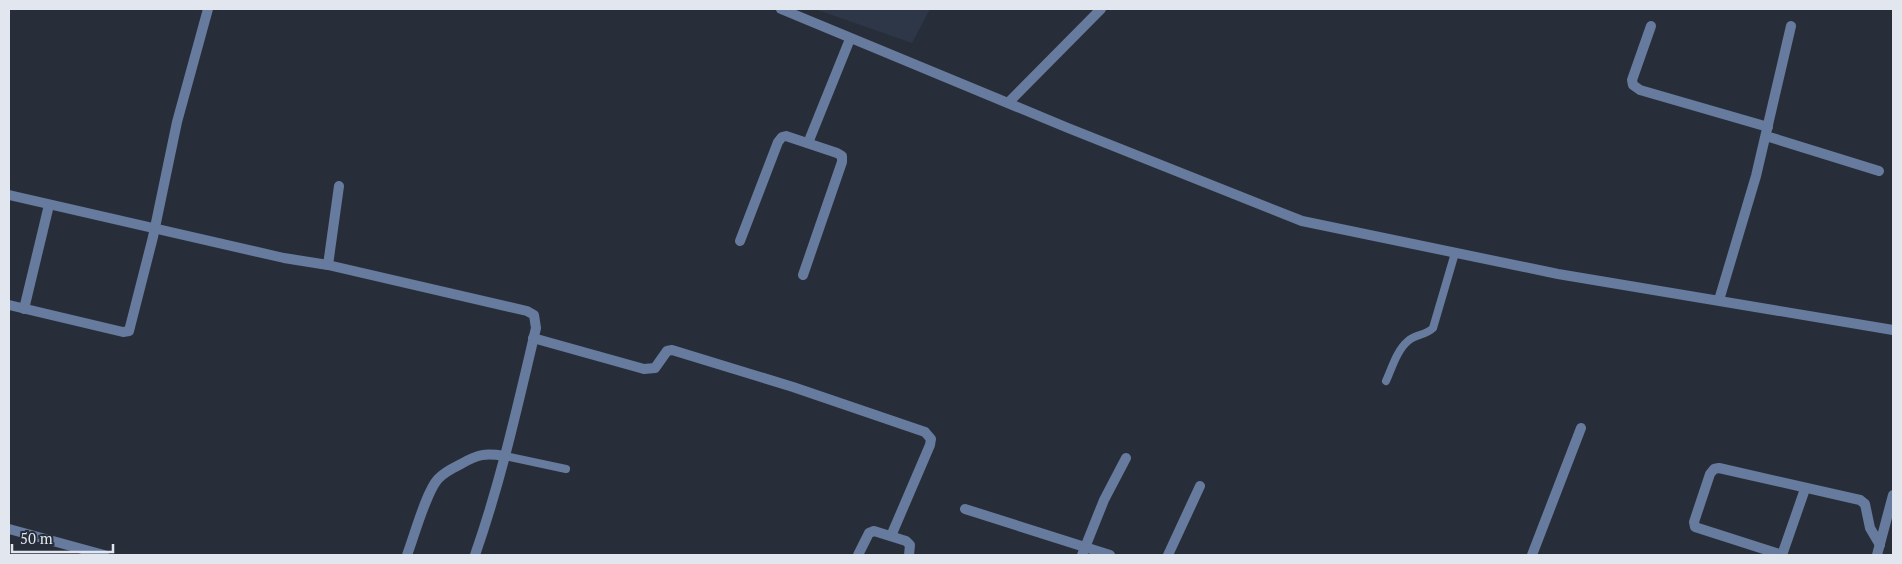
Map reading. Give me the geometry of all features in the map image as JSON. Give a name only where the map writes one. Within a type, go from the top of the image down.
[{"type":"street","points":[[9,305],[127,333],[129,331],[155,227],[177,122],[208,9]]},
{"type":"street","points":[[780,9],[1302,222],[1558,274],[1893,330]]},
{"type":"street","points":[[1009,102],[1101,9]]},
{"type":"street","points":[[1651,26],[1632,80],[1633,85],[1640,90],[1879,170]]},
{"type":"street","points":[[1719,300],[1756,176],[1791,26]]},
{"type":"street","points":[[808,143],[850,39]]},
{"type":"street","points":[[740,241],[778,142],[782,137],[786,136],[838,153],[842,156],[842,162],[803,275]]},
{"type":"street","points":[[328,265],[339,186]]},
{"type":"street","points":[[9,195],[284,258],[328,265],[527,311],[534,315],[536,320],[533,338],[499,481],[475,555]]},
{"type":"street","points":[[24,309],[49,205]]},
{"type":"street","points":[[533,338],[644,369],[656,368],[667,351],[672,350],[793,386],[925,432],[930,439],[930,445],[891,536]]},
{"type":"street","points":[[1532,555],[1581,428]]},
{"type":"street","points":[[407,555],[430,490],[437,479],[477,455],[505,456]]},
{"type":"street","points":[[1084,551],[1104,500],[1126,458]]},
{"type":"street","points":[[1805,488],[1782,555],[1695,527],[1694,522],[1710,474],[1714,469],[1719,468],[1860,500],[1865,504],[1870,528],[1878,550]]},
{"type":"street","points":[[1168,555],[1200,486]]},
{"type":"street","points":[[1878,550],[1893,495]]},
{"type":"street","points":[[965,508],[1084,551],[1110,555]]},
{"type":"street","points":[[9,529],[104,555]]},
{"type":"street","points":[[858,555],[869,533],[874,531],[906,541],[910,545],[909,555]]},
{"type":"lane","points":[[1386,381],[1402,348],[1408,340],[1428,334],[1433,328],[1455,253]]},
{"type":"lane","points":[[505,456],[566,469]]},
{"type":"shaded area","points":[[815,9],[930,9],[912,43]]}]
